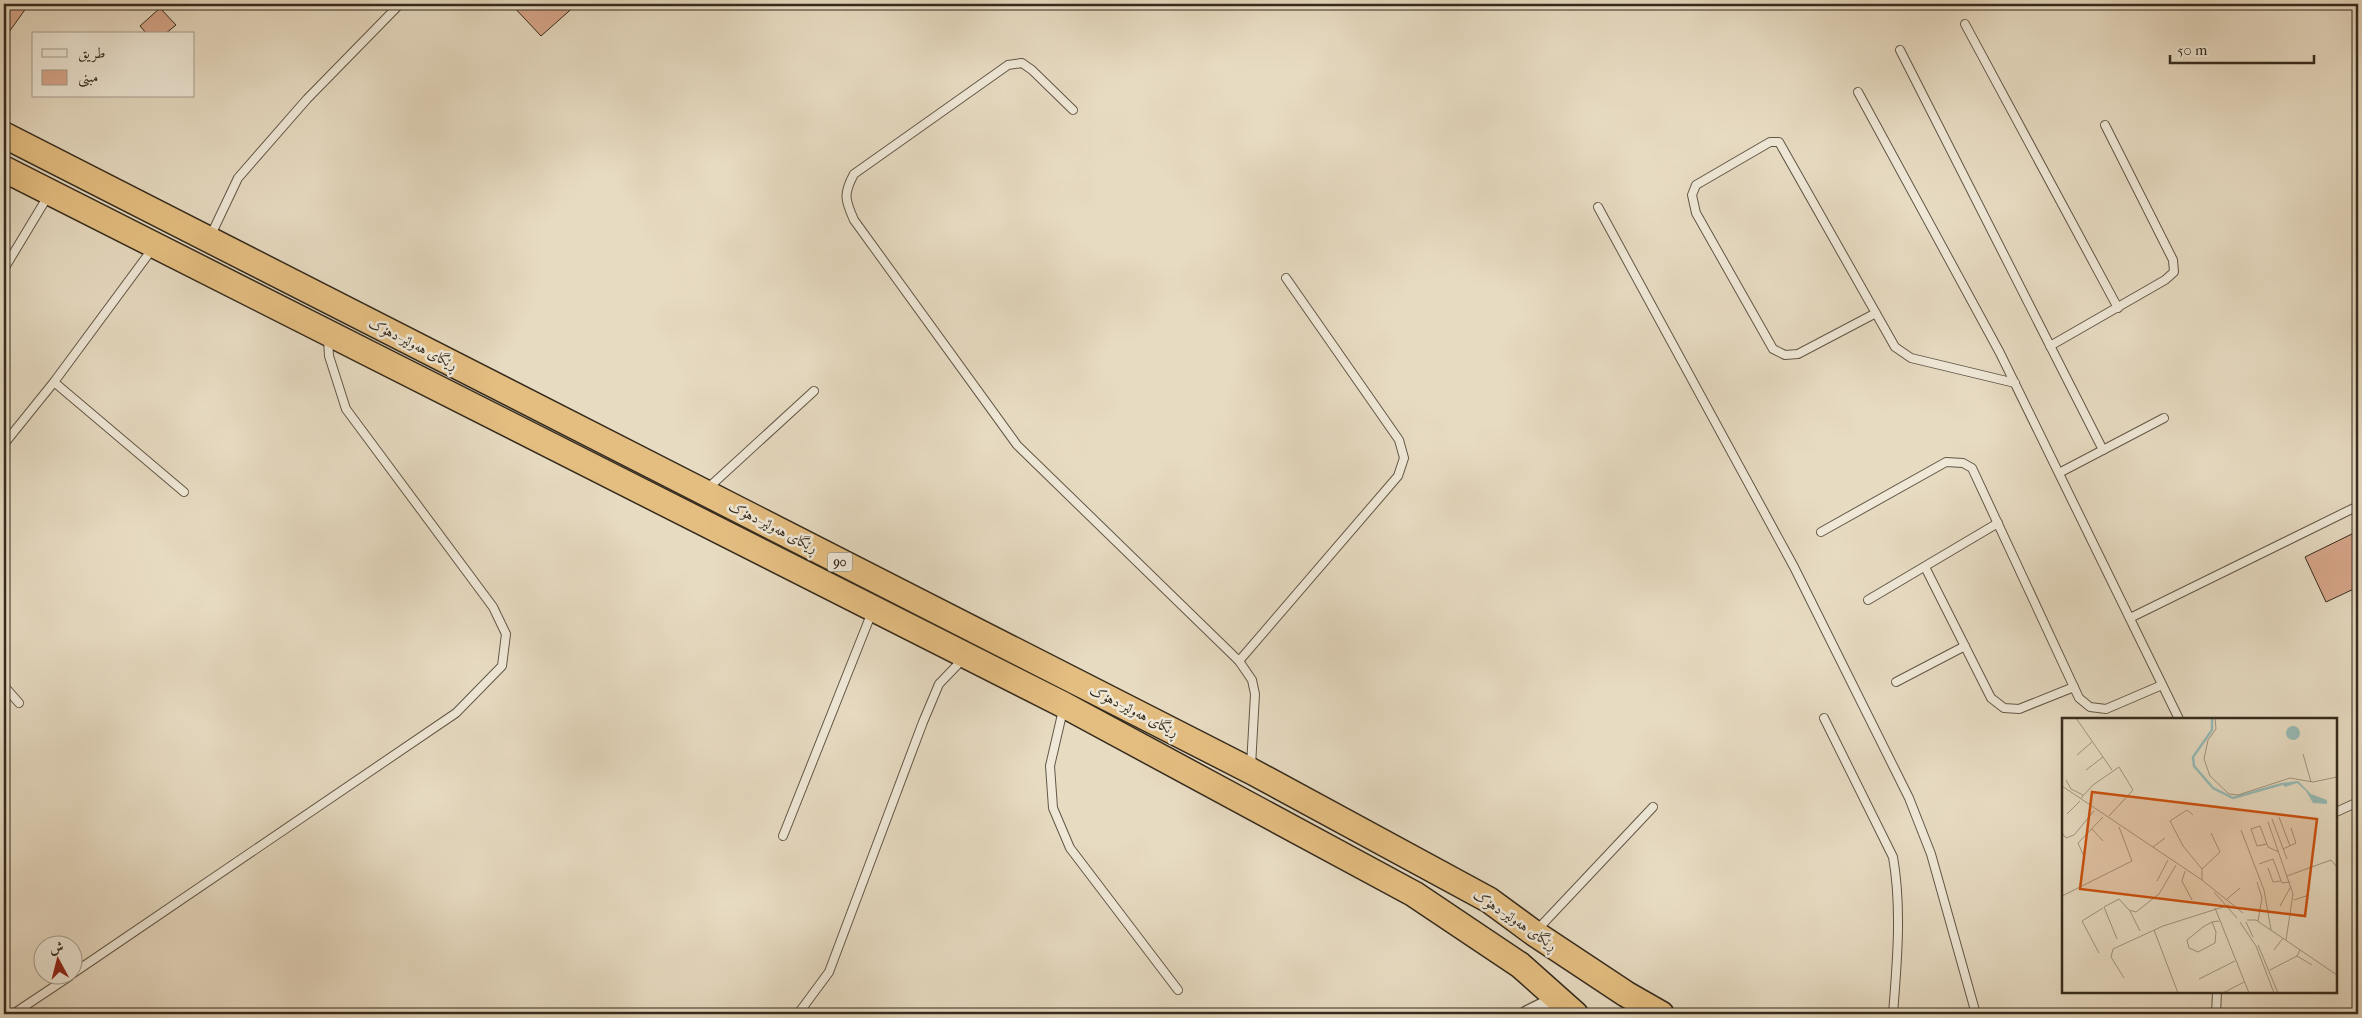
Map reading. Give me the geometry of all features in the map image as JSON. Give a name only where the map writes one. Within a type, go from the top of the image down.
[{"type":"highway","name":"ڕێگای هەولێر-دهۆک","points":[[4,135],[1251,771],[1489,900],[1534,934],[1626,994],[1662,1014]]},
{"type":"highway","name":"ڕێگای هەولێر-دهۆک","points":[[4,168],[327,334],[1064,705],[1414,894],[1520,965],[1567,1006]]},
{"type":"street","points":[[1527,1014],[1567,1006]]},
{"type":"lane","points":[[209,240],[238,178],[307,99],[400,4]]},
{"type":"lane","points":[[1965,24],[2118,308]]},
{"type":"lane","points":[[1900,50],[2102,450]]},
{"type":"lane","points":[[1073,110],[1032,70],[1022,63],[1008,65],[854,174],[846,190],[846,203],[854,220],[1017,445],[1239,661],[1252,680],[1255,694],[1251,771]]},
{"type":"lane","points":[[1858,92],[2015,383],[2178,718]]},
{"type":"lane","points":[[2050,346],[2165,280],[2174,272],[2173,260],[2105,125]]},
{"type":"lane","points":[[1876,313],[1798,354],[1785,355],[1774,349],[1696,213],[1692,195],[1696,185],[1770,142],[1779,142],[1876,313],[1895,347],[1911,358],[2015,383]]},
{"type":"lane","points":[[4,269],[50,193]]},
{"type":"lane","points":[[1598,207],[1794,567],[1909,798],[1931,854],[1976,1014]]},
{"type":"lane","points":[[4,444],[54,382],[154,246]]},
{"type":"lane","points":[[1239,661],[1398,476],[1404,458],[1399,440],[1286,278]]},
{"type":"lane","points":[[82,968],[456,713],[502,666],[506,634],[493,607],[346,409],[329,356],[327,334]]},
{"type":"lane","points":[[54,382],[184,492]]},
{"type":"lane","points":[[704,492],[814,391]]},
{"type":"lane","points":[[2059,472],[2164,418]]},
{"type":"lane","points":[[1821,532],[1946,462],[1963,462],[1972,468],[2079,698],[2090,707],[2106,709],[2162,685]]},
{"type":"lane","points":[[2130,618],[2358,506]]},
{"type":"lane","points":[[1868,600],[1998,523]]},
{"type":"lane","points":[[1925,567],[1991,698],[2004,708],[2019,709],[2074,687]]},
{"type":"lane","points":[[784,836],[874,608]]},
{"type":"lane","points":[[1896,682],[1965,646]]},
{"type":"lane","points":[[798,1014],[829,972],[922,722],[939,684],[967,655]]},
{"type":"lane","points":[[4,686],[19,703]]},
{"type":"lane","points":[[1064,705],[1050,766],[1053,808],[1070,848],[1178,990]]},
{"type":"lane","points":[[1824,718],[1893,857],[1897,880],[1897,966],[1893,1014]]},
{"type":"lane","points":[[2337,812],[2358,802]]},
{"type":"lane","points":[[1534,934],[1653,807]]},
{"type":"lane","points":[[13,1014],[55,986]]},
{"type":"lane","points":[[2216,1014],[2217,993]]},
{"type":"building","points":[[4,4],[29,4],[4,39]]},
{"type":"building","points":[[511,4],[577,4],[541,36]]},
{"type":"building","points":[[160,8],[176,25],[167,32],[145,32],[140,26]]},
{"type":"building","points":[[2358,531],[2358,587],[2326,602],[2305,557]]}]
